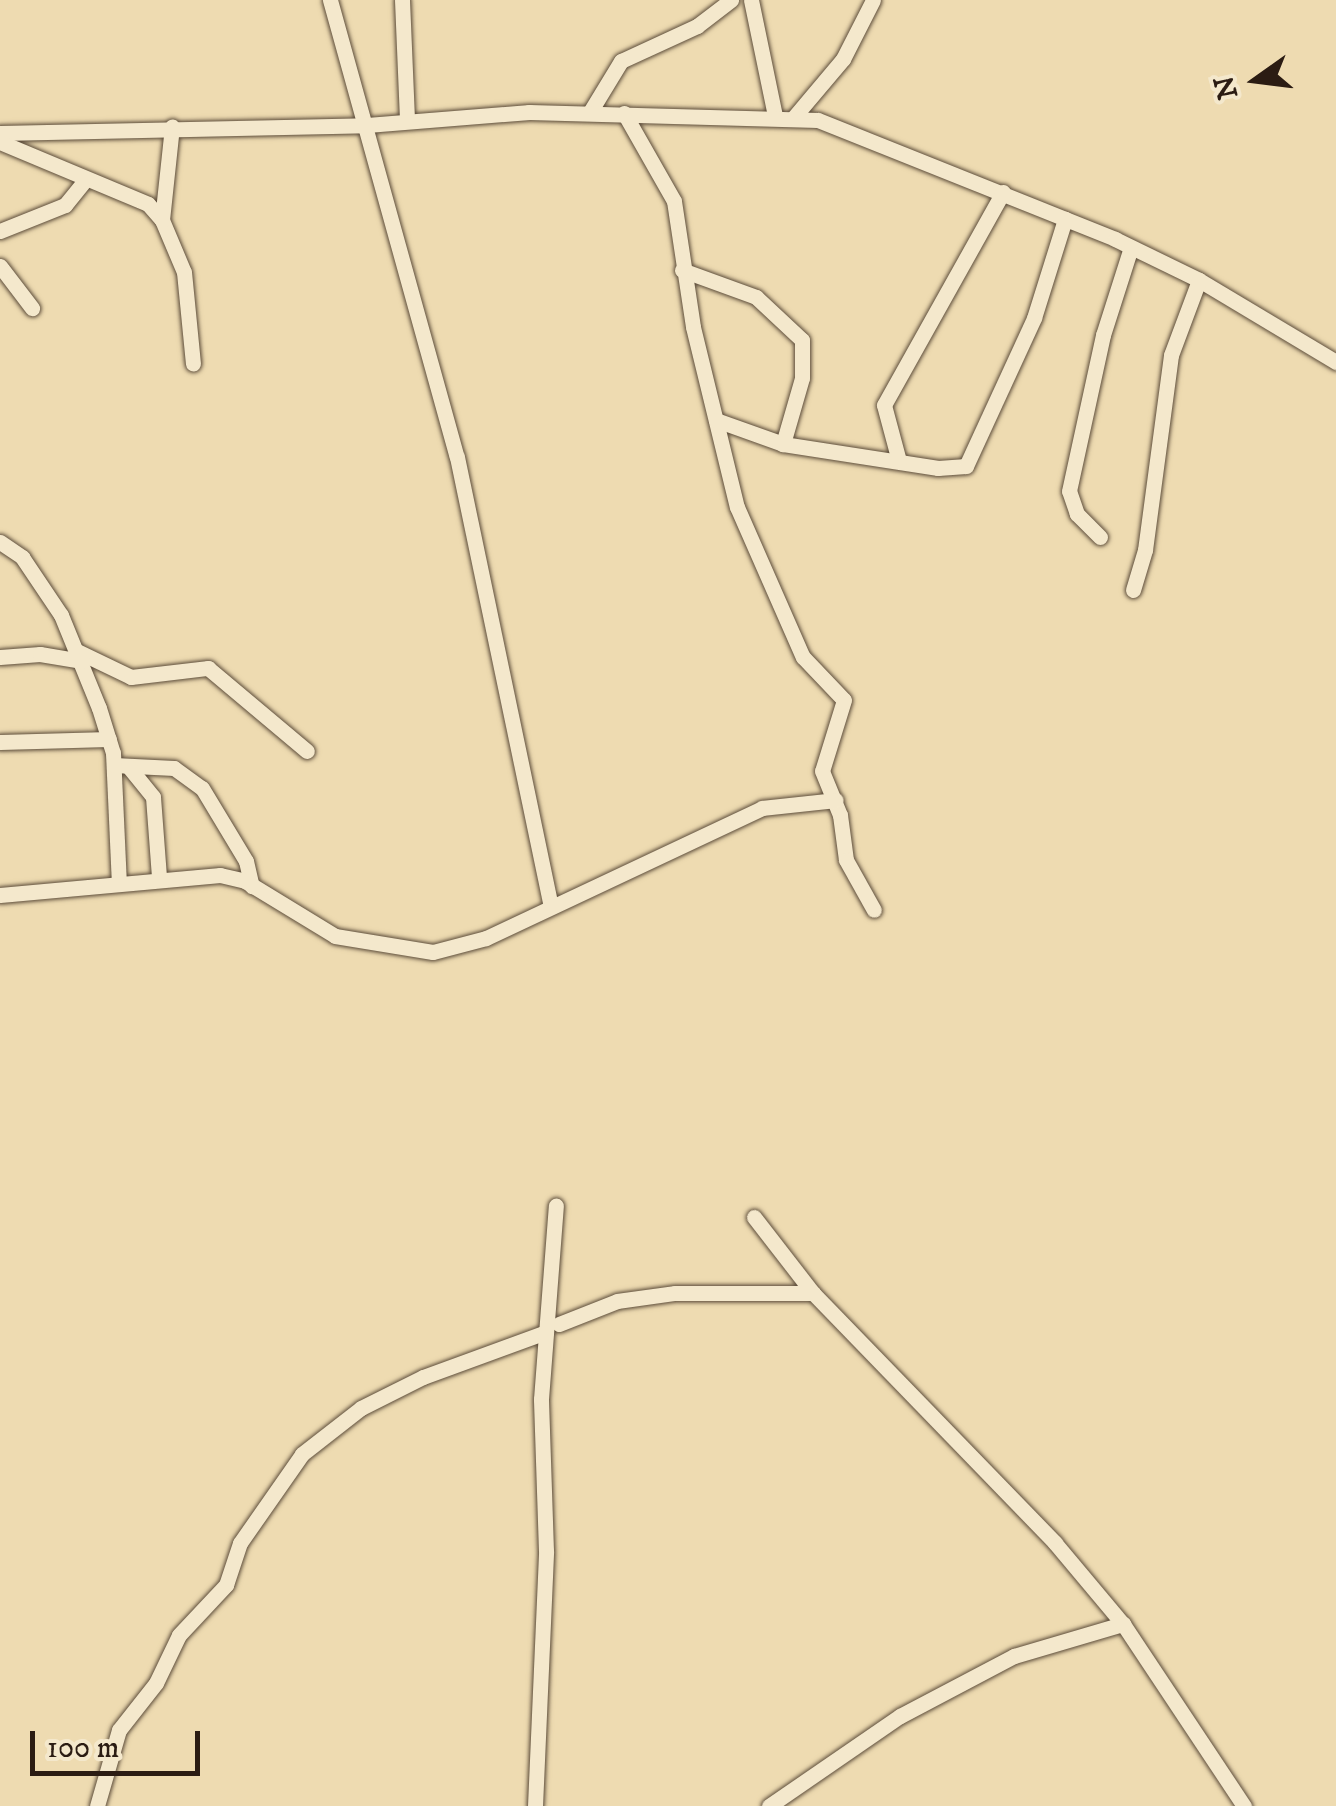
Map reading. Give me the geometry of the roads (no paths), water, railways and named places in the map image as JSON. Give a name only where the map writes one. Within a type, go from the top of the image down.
[{"type":"street","points":[[330,0],[457,457],[550,906]]},
{"type":"street","points":[[402,0],[407,121]]},
{"type":"street","points":[[590,112],[621,61],[697,26],[731,0]]},
{"type":"street","points":[[751,0],[775,116]]},
{"type":"street","points":[[794,116],[842,59],[873,0]]},
{"type":"street","points":[[0,133],[366,124],[590,112],[794,116],[859,131],[1131,247],[1199,280],[1336,362]]},
{"type":"street","points":[[624,113],[674,201],[682,270],[737,507],[803,657],[844,700],[822,771],[836,800],[846,860],[874,910]]},
{"type":"street","points":[[162,220],[172,128]]},
{"type":"street","points":[[0,142],[148,204],[162,220],[184,272],[193,364]]},
{"type":"street","points":[[0,231],[65,205],[86,179]]},
{"type":"street","points":[[899,462],[884,406],[1003,192]]},
{"type":"street","points":[[716,420],[782,444],[955,470],[970,461],[1034,318],[1065,219]]},
{"type":"street","points":[[1100,537],[1077,514],[1069,490],[1103,334],[1131,247]]},
{"type":"street","points":[[0,266],[32,308]]},
{"type":"street","points":[[682,270],[738,286],[796,328],[805,357],[782,444]]},
{"type":"street","points":[[1133,590],[1145,550],[1171,355],[1199,280]]},
{"type":"street","points":[[0,542],[22,557],[79,656],[120,766],[119,883]]},
{"type":"street","points":[[0,657],[79,656],[131,677],[208,668],[308,752]]},
{"type":"street","points":[[0,742],[109,739]]},
{"type":"street","points":[[120,766],[174,768],[202,788],[246,860],[252,886]]},
{"type":"street","points":[[120,766],[153,797],[159,878]]},
{"type":"street","points":[[0,895],[208,874],[252,886],[335,936],[382,949],[463,946],[762,808],[836,800]]},
{"type":"street","points":[[536,1806],[546,1551],[541,1399],[553,1328],[556,1206]]},
{"type":"street","points":[[754,1217],[813,1293],[1055,1543],[1123,1624],[1244,1806]]},
{"type":"street","points":[[98,1806],[119,1730],[156,1683],[180,1634],[226,1585],[240,1543],[302,1454],[361,1408],[618,1301],[675,1293],[813,1293]]},
{"type":"street","points":[[769,1806],[887,1724],[1014,1656],[1123,1624]]}]
